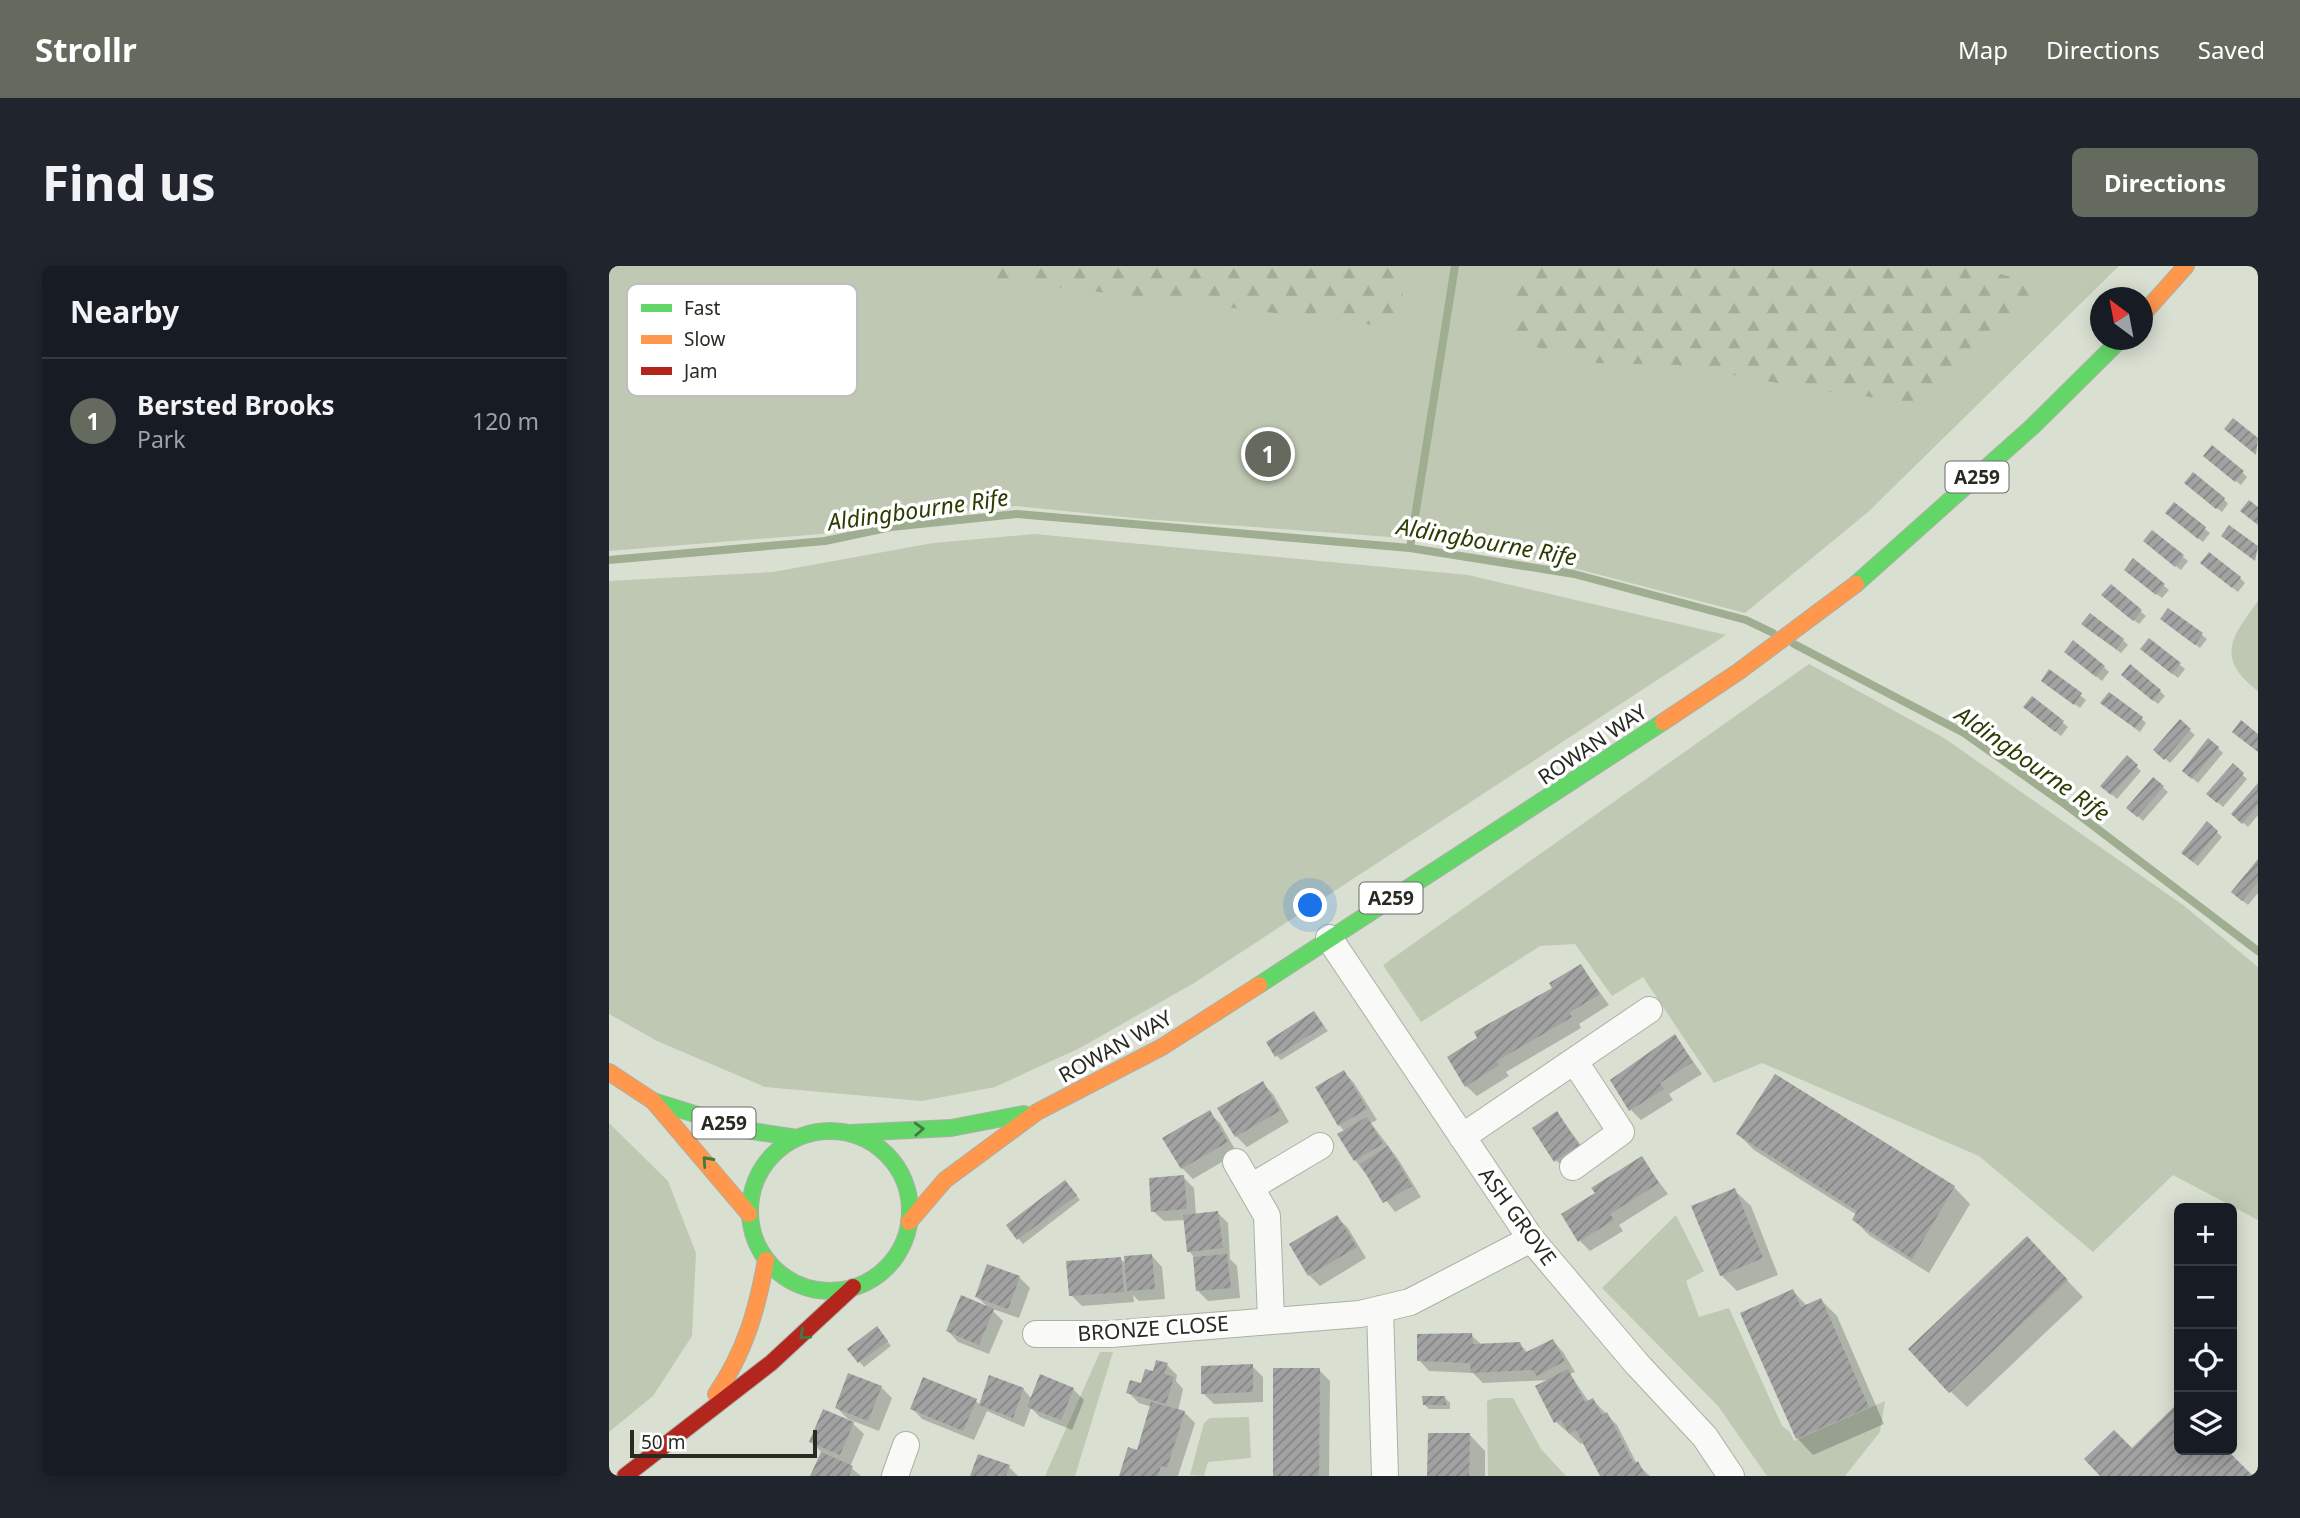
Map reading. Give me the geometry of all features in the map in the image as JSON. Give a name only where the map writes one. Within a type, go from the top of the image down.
[{"type":"main road","points":[[2153,303],[2186,266]]},
{"type":"main road","name":"ROWAN WAY","points":[[909,1222],[945,1181],[982,1150],[1037,1112],[1162,1047],[1526,813],[1738,672],[1827,608],[2032,427],[2110,350]]},
{"type":"main road","name":"A259","points":[[609,1072],[653,1101],[713,1168],[749,1214]]},
{"type":"main road","name":"A259","points":[[653,1101],[746,1130],[797,1138]]},
{"type":"main road","name":"ROWAN WAY","points":[[851,1133],[951,1128],[1037,1112]]},
{"type":"main road","points":[[833,1130],[851,1133],[872,1143],[890,1158],[902,1177],[909,1199],[909,1222],[902,1244],[890,1263],[873,1278],[853,1287],[829,1291],[805,1287],[783,1276],[766,1260],[757,1246],[749,1214],[752,1191],[761,1169],[777,1150],[797,1138],[833,1130]]},
{"type":"main road","points":[[694,1424],[741,1360],[757,1315],[766,1260]]},
{"type":"main road","points":[[625,1476],[737,1392],[805,1335],[853,1287]]},
{"type":"street","name":"ASH GROVE","points":[[1329,938],[1531,1239],[1637,1364],[1705,1437],[1731,1476]]},
{"type":"street","points":[[1462,1137],[1649,1010]]},
{"type":"street","points":[[1573,1167],[1621,1132],[1575,1062]]},
{"type":"street","points":[[1251,1187],[1320,1146]]},
{"type":"street","points":[[1236,1162],[1267,1216],[1271,1319]]},
{"type":"street","name":"BRONZE CLOSE","points":[[1036,1334],[1111,1334],[1271,1319],[1360,1314],[1410,1301],[1531,1239]]},
{"type":"street","points":[[1380,1309],[1385,1476]]},
{"type":"street","points":[[895,1476],[906,1446]]},
{"type":"green space","points":[[609,266],[2119,266],[2098,287],[2090,287],[2090,294],[1868,512],[1745,613],[1570,567],[1445,541],[1144,519],[1015,506],[886,520],[821,534],[609,551]]},
{"type":"green space","points":[[977,266],[1406,266],[1400,316],[1374,325],[991,279]]},
{"type":"green space","points":[[1517,266],[1970,266],[2045,286],[2007,330],[1939,393],[1910,402],[1822,391],[1678,365],[1593,363],[1505,338]]},
{"type":"green space","points":[[1035,534],[1468,575],[1726,635],[1194,983],[1080,1048],[995,1087],[922,1101],[765,1087],[657,1041],[609,1014],[609,581],[773,572],[933,543]]},
{"type":"green space","points":[[2258,601],[2258,691],[2236,668],[2232,648],[2241,626]]},
{"type":"green space","points":[[1809,664],[1944,738],[2183,905],[2258,967],[2258,1220],[2237,1209],[2237,1203],[2226,1203],[2173,1175],[2093,1252],[1979,1156],[1762,1063],[1714,1083],[1643,977],[1612,996],[1575,944],[1540,946],[1421,1022],[1383,965]]},
{"type":"green space","points":[[609,1123],[668,1181],[696,1253],[692,1336],[653,1396],[609,1432]]},
{"type":"green space","points":[[1676,1215],[1704,1271],[1686,1281],[1699,1317],[1729,1308],[1782,1426],[1790,1432],[1794,1441],[1885,1401],[1880,1432],[1845,1476],[1767,1476],[1718,1406],[1602,1288]]},
{"type":"green space","points":[[1100,1352],[1113,1352],[1075,1476],[1045,1476]]},
{"type":"green space","points":[[1494,1398],[1513,1398],[1541,1449],[1566,1476],[1488,1476],[1487,1401]]},
{"type":"green space","points":[[1249,1417],[1251,1458],[1208,1462],[1204,1476],[1190,1475],[1204,1423],[1210,1418]]},
{"type":"building","points":[[2233,418],[2258,438],[2256,455],[2224,429]]},
{"type":"building","points":[[2212,445],[2244,471],[2235,482],[2203,456]]},
{"type":"building","points":[[2193,472],[2225,498],[2216,509],[2184,483]]},
{"type":"building","points":[[2249,500],[2258,507],[2258,525],[2240,511]]},
{"type":"building","points":[[2174,502],[2206,527],[2198,539],[2165,513]]},
{"type":"building","points":[[2229,525],[2258,546],[2255,561],[2221,536]]},
{"type":"building","points":[[2152,530],[2184,555],[2175,567],[2143,541]]},
{"type":"building","points":[[2209,552],[2241,577],[2232,588],[2200,563]]},
{"type":"building","points":[[2133,558],[2165,584],[2156,595],[2124,570]]},
{"type":"building","points":[[2111,584],[2142,610],[2133,621],[2101,595]]},
{"type":"building","points":[[2168,608],[2203,633],[2195,645],[2160,619]]},
{"type":"building","points":[[2090,613],[2124,639],[2116,649],[2081,624]]},
{"type":"building","points":[[2149,638],[2181,663],[2172,674],[2140,649]]},
{"type":"building","points":[[2073,640],[2105,666],[2096,677],[2064,652]]},
{"type":"building","points":[[2130,664],[2161,690],[2153,701],[2121,675]]},
{"type":"building","points":[[2049,669],[2082,693],[2074,705],[2041,681]]},
{"type":"building","points":[[2109,692],[2143,717],[2135,728],[2100,703]]},
{"type":"building","points":[[2032,696],[2064,721],[2055,732],[2023,707]]},
{"type":"building","points":[[2180,719],[2191,729],[2164,760],[2153,750]]},
{"type":"building","points":[[2241,720],[2258,734],[2258,752],[2232,732]]},
{"type":"building","points":[[2208,738],[2219,747],[2192,779],[2182,771]]},
{"type":"building","points":[[2127,755],[2138,765],[2111,795],[2100,786]]},
{"type":"building","points":[[2233,763],[2244,773],[2217,803],[2206,794]]},
{"type":"building","points":[[2153,777],[2164,786],[2137,817],[2126,808]]},
{"type":"building","points":[[2258,783],[2258,805],[2242,824],[2231,814]]},
{"type":"building","points":[[2207,821],[2218,831],[2193,862],[2181,853]]},
{"type":"building","points":[[2258,859],[2258,882],[2242,901],[2231,892]]},
{"type":"building","points":[[1581,964],[1600,994],[1569,1013],[1572,1017],[1497,1061],[1499,1065],[1465,1087],[1447,1057],[1477,1038],[1474,1032],[1552,988],[1549,983]]},
{"type":"building","points":[[1314,1011],[1324,1026],[1275,1057],[1266,1042]]},
{"type":"building","points":[[1675,1034],[1693,1062],[1660,1083],[1664,1089],[1629,1111],[1610,1080]]},
{"type":"building","points":[[1344,1070],[1367,1109],[1338,1126],[1315,1087]]},
{"type":"building","points":[[1775,1074],[1955,1186],[1912,1259],[1852,1220],[1857,1211],[1736,1134]]},
{"type":"building","points":[[1263,1081],[1280,1111],[1235,1137],[1217,1108]]},
{"type":"building","points":[[1210,1110],[1228,1142],[1181,1169],[1162,1138]]},
{"type":"building","points":[[1557,1111],[1579,1145],[1554,1162],[1532,1128]]},
{"type":"building","points":[[1367,1117],[1383,1144],[1354,1161],[1337,1134]]},
{"type":"building","points":[[1388,1146],[1412,1186],[1383,1203],[1360,1164]]},
{"type":"building","points":[[1642,1156],[1659,1183],[1610,1214],[1614,1220],[1578,1242],[1561,1214],[1595,1193],[1591,1188]]},
{"type":"building","points":[[1184,1175],[1187,1209],[1151,1212],[1149,1178]]},
{"type":"building","points":[[1065,1180],[1077,1195],[1017,1240],[1006,1225]]},
{"type":"building","points":[[1735,1188],[1763,1258],[1720,1276],[1691,1206]]},
{"type":"building","points":[[1218,1211],[1223,1248],[1187,1252],[1183,1215]]},
{"type":"building","points":[[1337,1215],[1357,1247],[1308,1276],[1289,1244]]},
{"type":"building","points":[[2027,1236],[2068,1280],[1949,1393],[1908,1349]]},
{"type":"building","points":[[1152,1254],[1155,1289],[1127,1291],[1124,1256]]},
{"type":"building","points":[[1227,1254],[1231,1288],[1196,1291],[1193,1257]]},
{"type":"building","points":[[1121,1257],[1124,1292],[1069,1296],[1066,1261]]},
{"type":"building","points":[[987,1264],[1020,1276],[1008,1309],[975,1297]]},
{"type":"building","points":[[1793,1289],[1801,1307],[1821,1298],[1869,1407],[1796,1439],[1740,1313]]},
{"type":"building","points":[[961,1295],[994,1309],[979,1345],[946,1331]]},
{"type":"building","points":[[877,1326],[888,1341],[858,1363],[847,1349]]},
{"type":"building","points":[[1472,1333],[1473,1344],[1520,1342],[1524,1353],[1553,1339],[1565,1361],[1537,1376],[1532,1370],[1471,1373],[1470,1363],[1417,1361],[1417,1334]]},
{"type":"building","points":[[1156,1360],[1168,1363],[1164,1374],[1174,1377],[1166,1404],[1126,1393],[1130,1380],[1141,1383],[1145,1369],[1153,1371]]},
{"type":"building","points":[[1253,1364],[1253,1392],[1201,1394],[1201,1366]]},
{"type":"building","points":[[1273,1368],[1320,1368],[1319,1476],[1273,1476]]},
{"type":"building","points":[[1568,1369],[1585,1402],[1593,1398],[1602,1415],[1607,1412],[1634,1464],[1638,1461],[1646,1476],[1600,1476],[1576,1430],[1569,1434],[1561,1420],[1554,1423],[1535,1386]]},
{"type":"building","points":[[848,1373],[882,1386],[868,1421],[835,1408]]},
{"type":"building","points":[[1040,1374],[1074,1388],[1061,1420],[1027,1407]]},
{"type":"building","points":[[989,1375],[1024,1388],[1013,1418],[979,1405]]},
{"type":"building","points":[[923,1377],[977,1399],[963,1431],[910,1409]]},
{"type":"building","points":[[1422,1396],[1445,1396],[1446,1405],[1423,1405]]},
{"type":"building","points":[[1151,1402],[1185,1411],[1167,1468],[1161,1466],[1158,1476],[1119,1476],[1128,1447],[1137,1450]]},
{"type":"building","points":[[2174,1407],[2174,1455],[2232,1455],[2253,1476],[2100,1476],[2084,1459],[2114,1430],[2132,1448]]},
{"type":"building","points":[[823,1409],[854,1422],[840,1455],[809,1442]]},
{"type":"building","points":[[1428,1433],[1470,1433],[1469,1476],[1427,1476]]},
{"type":"building","points":[[821,1452],[853,1466],[849,1476],[810,1476]]},
{"type":"building","points":[[978,1454],[1010,1465],[1006,1476],[970,1476]]},
{"type":"waterway","points":[[1410,548],[1455,266]]},
{"type":"waterway","name":"Aldingbourne Rife","points":[[609,560],[825,541],[891,527],[1017,514],[1410,548],[1574,574],[1746,620],[1773,633]]},
{"type":"waterway","name":"Aldingbourne Rife","points":[[1794,644],[1964,733],[2066,805],[2258,951]]},
{"type":"traffic: fast","points":[[1856,584],[2032,427],[2110,350]]},
{"type":"traffic: fast","points":[[1259,985],[1663,722]]},
{"type":"traffic: fast","points":[[653,1101],[746,1130],[797,1138]]},
{"type":"traffic: fast","points":[[851,1133],[951,1128],[1024,1114]]},
{"type":"traffic: fast","points":[[830,1131],[860,1137],[886,1155],[904,1181],[910,1211],[904,1241],[886,1267],[860,1285],[830,1291],[800,1285],[774,1267],[756,1241],[750,1211],[756,1181],[774,1155],[800,1137],[830,1131]]},
{"type":"traffic: slow","points":[[2153,303],[2186,266]]},
{"type":"traffic: slow","points":[[1663,722],[1738,672],[1856,584]]},
{"type":"traffic: slow","points":[[909,1222],[945,1180],[1037,1112],[1162,1047],[1259,985]]},
{"type":"traffic: slow","points":[[609,1072],[653,1101],[749,1214]]},
{"type":"traffic: slow","points":[[716,1394],[735,1362],[749,1330],[766,1260]]},
{"type":"traffic: jam","points":[[625,1476],[771,1363],[853,1287]]},
{"type":"place","name":"Bersted Brooks","points":[[1268,454]]}]
